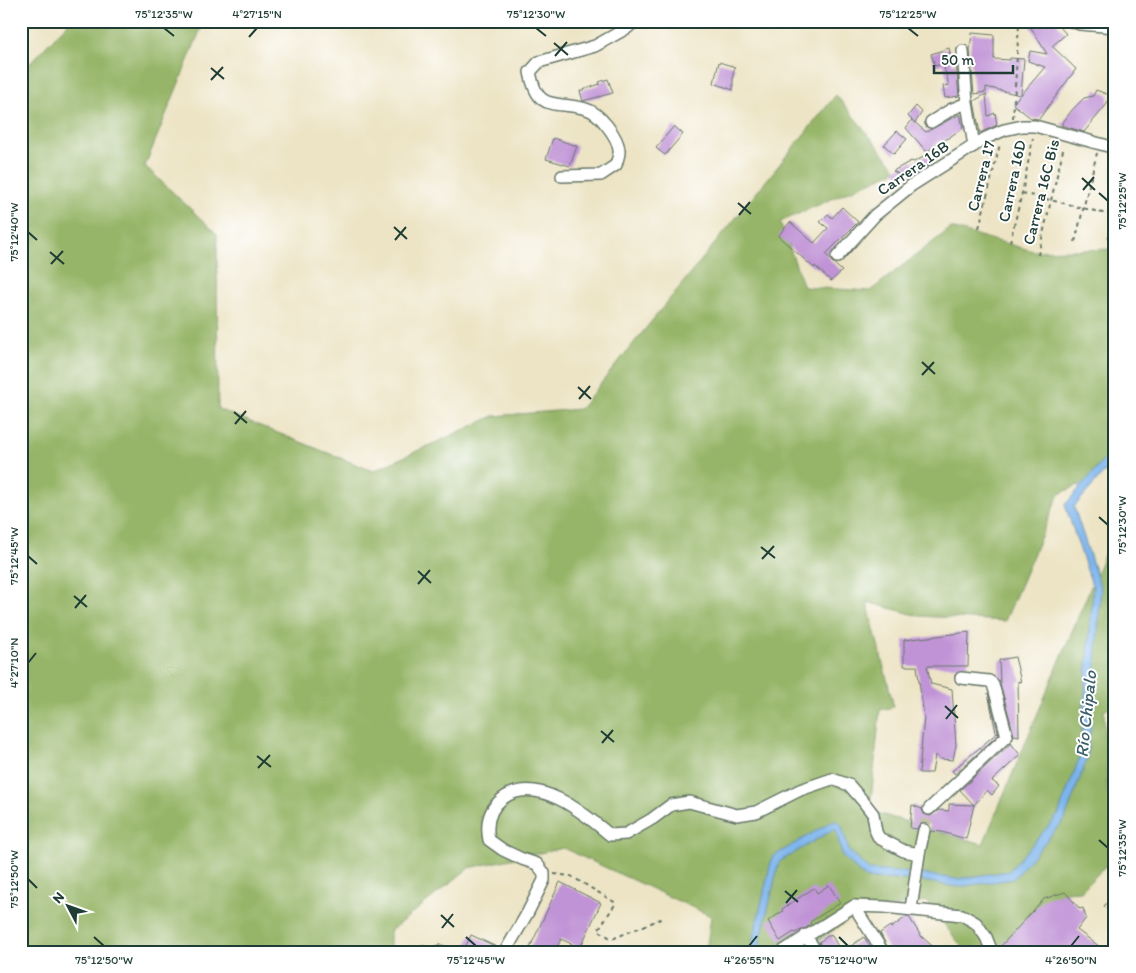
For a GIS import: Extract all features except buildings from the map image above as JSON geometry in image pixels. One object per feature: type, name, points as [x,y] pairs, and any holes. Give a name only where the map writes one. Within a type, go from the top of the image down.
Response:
[{"type":"street","points":[[562,176],[601,175],[616,165],[620,151],[615,136],[588,109],[557,106],[544,102],[533,88],[530,72],[539,62],[595,46],[635,21]]},
{"type":"street","points":[[1075,23],[1115,27]]},
{"type":"street","points":[[963,51],[967,103],[974,146]]},
{"type":"street","points":[[931,122],[952,109],[967,103]]},
{"type":"street","points":[[1013,128],[1035,126],[1115,148]]},
{"type":"street","name":"Carrera 16B","points":[[836,257],[875,215],[912,184],[974,146],[1013,128]]},
{"type":"street","points":[[929,809],[1007,736],[993,684],[989,681],[962,678]]},
{"type":"street","points":[[505,952],[544,880],[544,872],[537,864],[503,850],[489,840],[486,827],[494,806],[509,794],[535,791],[564,801],[610,835],[626,834],[652,820],[671,805],[689,802],[737,816],[756,812],[800,790],[832,779],[849,785],[863,801],[873,814],[879,838],[918,860]]},
{"type":"street","points":[[911,910],[924,830]]},
{"type":"street","points":[[854,906],[883,952]]},
{"type":"street","points":[[782,952],[854,906],[884,906],[962,915],[976,923],[986,937],[992,952]]},
{"type":"street","points":[[806,935],[816,952]]},
{"type":"path","name":"Carrera 17","points":[[979,228],[1013,128],[1018,21]]},
{"type":"path","name":"Carrera 16D","points":[[1010,242],[1035,126]]},
{"type":"path","name":"Carrera 16C Bis","points":[[1038,255],[1067,134]]},
{"type":"path","points":[[1075,242],[1099,144]]},
{"type":"path","points":[[1022,193],[1114,216]]},
{"type":"path","points":[[1108,239],[1115,209]]},
{"type":"path","points":[[544,872],[572,876],[616,903],[598,930],[612,939],[663,918]]},
{"type":"path","points":[[407,952],[419,946],[428,946],[441,951]]},
{"type":"green space","points":[[70,21],[204,21],[145,166],[217,234],[218,409],[373,471],[494,416],[580,409],[836,95],[897,170],[780,222],[804,287],[870,291],[951,228],[1033,251],[1115,249],[1115,468],[1059,494],[1005,621],[919,616],[867,602],[894,707],[880,710],[870,811],[983,844],[1115,529],[1115,703],[1104,711],[1107,793],[1115,798],[1115,856],[1081,891],[1064,892],[1012,952],[966,952],[926,901],[859,913],[801,952],[706,952],[711,916],[563,848],[469,868],[390,931],[390,952],[21,952],[21,73]]},
{"type":"water","name":"Río Chipalo","points":[[1115,447],[1115,460],[1074,507],[1101,589],[1094,694],[1087,759],[1065,819],[1013,879],[958,887],[916,880],[866,879],[842,856],[836,830],[834,829],[779,862],[758,952],[750,952],[772,857],[831,822],[837,821],[842,826],[849,851],[869,870],[916,873],[957,879],[1009,871],[1058,815],[1080,756],[1093,588],[1065,505]]},
{"type":"tunnel","points":[[924,830],[929,809]]}]
